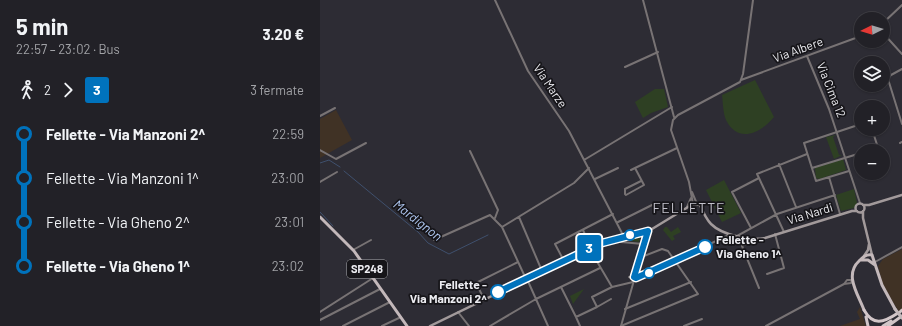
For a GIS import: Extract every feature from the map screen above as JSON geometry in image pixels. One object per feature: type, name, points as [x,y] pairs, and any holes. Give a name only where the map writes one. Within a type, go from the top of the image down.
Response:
[{"type":"highway","points":[[864,310],[869,319],[878,323],[885,322],[900,312]]},
{"type":"highway","points":[[864,310],[868,326]]},
{"type":"highway","points":[[883,326],[900,312]]},
{"type":"highway","points":[[888,326],[902,317]]},
{"type":"highway","points":[[891,326],[902,317]]},
{"type":"main road","points":[[860,204],[869,205],[902,195]]},
{"type":"main road","points":[[430,326],[591,248],[619,238],[648,231],[695,204],[712,225],[730,234],[751,239]]},
{"type":"main road","points":[[857,210],[860,204]]},
{"type":"main road","points":[[860,204],[864,210]]},
{"type":"main road","points":[[869,205],[864,210],[863,218],[874,262],[884,290],[902,317]]},
{"type":"main road","name":"Via Nardi","points":[[751,239],[784,232],[852,210],[857,210]]},
{"type":"main road","points":[[857,210],[864,210]]},
{"type":"main road","points":[[857,210],[863,218]]},
{"type":"main road","name":"SP248","points":[[320,217],[353,250],[402,316],[407,326]]},
{"type":"main road","points":[[864,310],[852,280],[852,270],[868,250],[869,241]]},
{"type":"main road","points":[[864,256],[872,255]]},
{"type":"main road","points":[[860,260],[872,255]]},
{"type":"main road","points":[[860,260],[868,260],[876,266]]},
{"type":"street","name":"Via Marze","points":[[496,0],[528,70],[570,131],[618,222],[624,237]]},
{"type":"street","points":[[643,0],[673,109],[674,118]]},
{"type":"street","points":[[695,204],[671,129],[672,122],[678,114],[739,83],[741,80],[753,0]]},
{"type":"street","points":[[890,16],[902,5]]},
{"type":"street","name":"Via Albere","points":[[741,80],[854,39]]},
{"type":"street","points":[[890,41],[902,54]]},
{"type":"street","points":[[625,67],[658,52]]},
{"type":"street","name":"Via Cima 12","points":[[808,56],[837,132],[860,204]]},
{"type":"street","points":[[902,69],[891,75],[888,79],[902,124]]},
{"type":"street","points":[[320,116],[335,108]]},
{"type":"street","points":[[584,160],[653,118],[673,109]]},
{"type":"street","points":[[673,109],[678,114]]},
{"type":"street","points":[[849,171],[816,181],[804,143],[854,126]]},
{"type":"street","points":[[320,150],[336,159],[366,143]]},
{"type":"street","points":[[632,170],[678,148]]},
{"type":"street","points":[[470,151],[498,210],[495,218]]},
{"type":"street","points":[[784,232],[758,174],[779,164],[807,154]]},
{"type":"street","points":[[812,168],[854,155]]},
{"type":"street","points":[[779,164],[796,207]]},
{"type":"street","points":[[502,227],[574,183],[589,168]]},
{"type":"street","points":[[595,179],[618,168]]},
{"type":"street","points":[[635,168],[641,181],[643,187],[626,195],[625,194],[625,189],[641,181]]},
{"type":"street","points":[[320,182],[337,172]]},
{"type":"street","points":[[829,177],[840,214]]},
{"type":"street","points":[[751,228],[732,192],[759,178]]},
{"type":"street","points":[[691,191],[695,204]]},
{"type":"street","points":[[687,208],[692,195]]},
{"type":"street","points":[[737,236],[777,214],[835,195]]},
{"type":"street","points":[[618,222],[652,205]]},
{"type":"street","points":[[564,261],[555,244],[613,214]]},
{"type":"street","points":[[434,240],[461,226],[490,215],[495,218],[502,227],[548,326]]},
{"type":"street","points":[[518,217],[542,271]]},
{"type":"street","points":[[583,230],[591,248]]},
{"type":"street","points":[[621,326],[639,258],[648,231]]},
{"type":"street","points":[[629,277],[634,278],[641,276],[726,238],[730,234]]},
{"type":"street","points":[[767,274],[784,268],[775,234]]},
{"type":"street","points":[[619,238],[621,242],[643,244]]},
{"type":"street","points":[[751,239],[750,242],[742,246],[759,288]]},
{"type":"street","points":[[353,250],[371,240]]},
{"type":"street","points":[[874,262],[902,247]]},
{"type":"street","points":[[621,326],[698,294],[670,253],[664,249],[639,258]]},
{"type":"street","points":[[592,253],[612,288]]},
{"type":"street","points":[[484,299],[476,283],[518,262]]},
{"type":"street","points":[[490,326],[561,286],[600,268]]},
{"type":"street","points":[[320,312],[374,278]]},
{"type":"street","points":[[766,326],[844,284],[851,283],[852,280]]},
{"type":"street","points":[[597,307],[592,297],[612,288],[633,282]]},
{"type":"street","points":[[625,309],[691,282]]},
{"type":"street","points":[[561,286],[580,326]]},
{"type":"street","points":[[320,320],[381,288]]},
{"type":"street","points":[[576,317],[611,299]]},
{"type":"street","points":[[343,326],[391,302]]},
{"type":"street","points":[[458,312],[469,326]]},
{"type":"street","points":[[382,326],[402,316]]},
{"type":"street","points":[[684,326],[702,319]]},
{"type":"shaded area","points":[[336,110],[352,140],[320,158],[320,119]]},
{"type":"shaded area","points":[[902,249],[902,310],[899,312],[883,286],[878,266],[883,259]]},
{"type":"shaded area","points":[[860,307],[866,326],[840,326],[860,319],[857,312]]},
{"type":"green space","points":[[755,80],[774,117],[763,128],[750,134],[743,134],[737,132],[726,120],[722,95]]},
{"type":"green space","points":[[655,89],[664,89],[668,107],[651,113],[643,118],[635,102]]},
{"type":"green space","points":[[836,135],[833,137],[839,155],[842,155],[834,159],[826,137]]},
{"type":"green space","points":[[843,159],[846,170],[819,179],[816,178],[815,168]]},
{"type":"green space","points":[[724,180],[741,213],[722,222],[706,190]]},
{"type":"green space","points":[[854,189],[857,203],[854,208],[841,211],[836,195]]},
{"type":"green space","points":[[667,227],[671,232],[678,227],[681,232],[673,236],[675,239],[672,241],[663,230]]},
{"type":"green space","points":[[641,235],[639,242],[623,240],[624,239]]},
{"type":"green space","points":[[584,289],[573,304],[570,296]]},
{"type":"waterway","name":"Mardignon","points":[[320,163],[329,160],[340,167]]},
{"type":"waterway","name":"Mardignon","points":[[344,171],[418,232],[428,243],[449,254],[488,235]]},
{"type":"waterway","points":[[320,212],[333,226]]},
{"type":"bus line","name":"3","points":[[498,292],[602,243],[648,231],[634,277],[636,278],[705,247]]},
{"type":"place","name":"Fellette - Via Gheno 1^","points":[[705,247]]},
{"type":"place","name":"Fellette - Via Manzoni 2^","points":[[498,292]]},
{"type":"district","name":"FELLETTE","points":[[689,208]]}]
